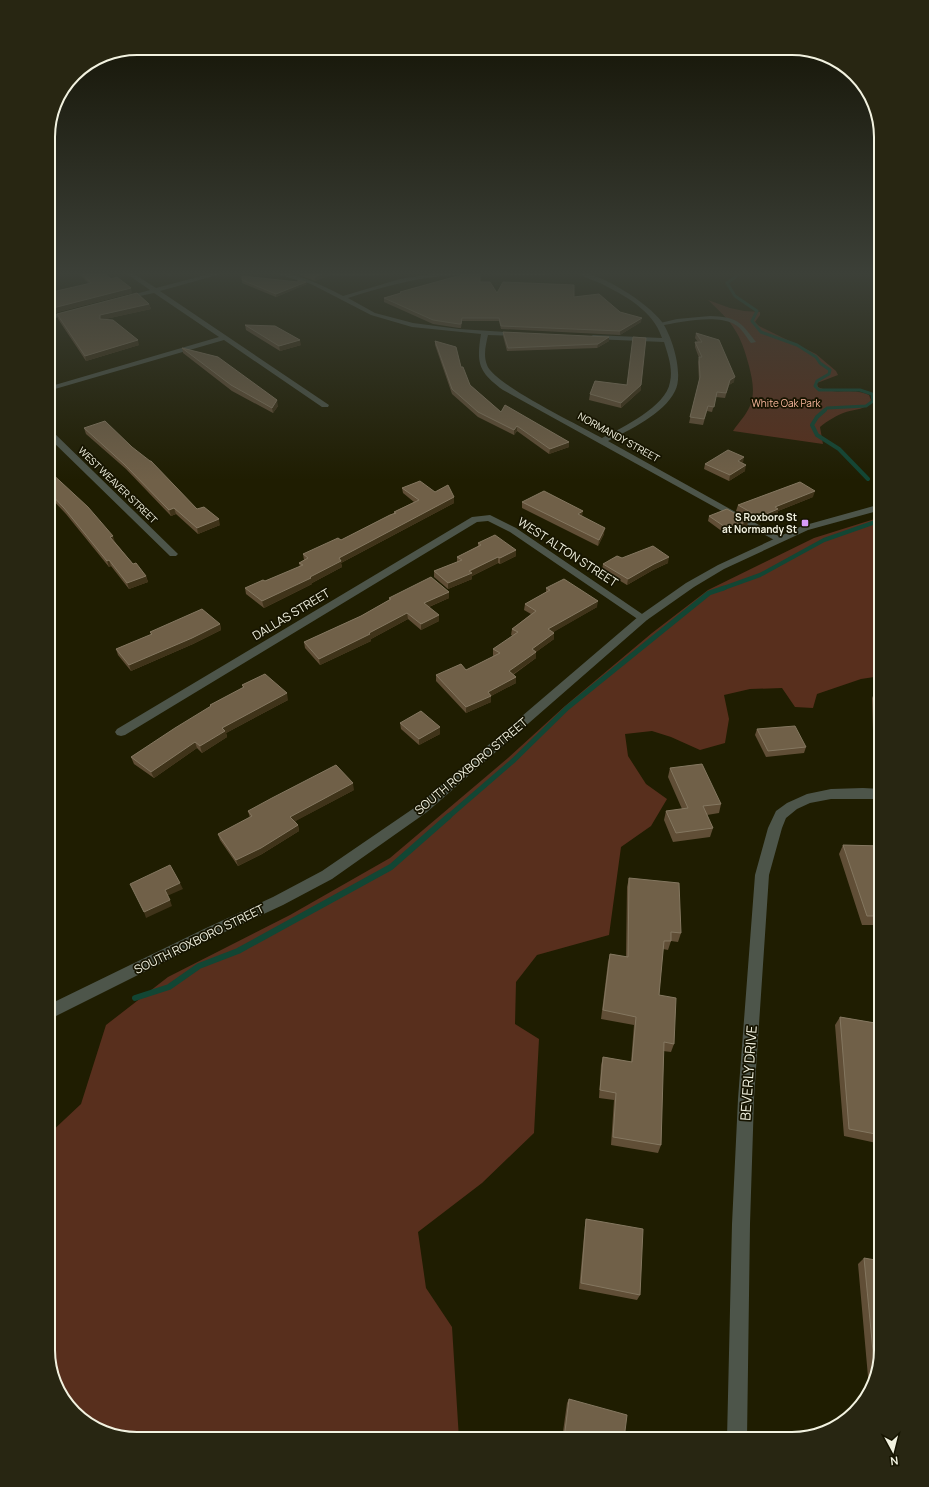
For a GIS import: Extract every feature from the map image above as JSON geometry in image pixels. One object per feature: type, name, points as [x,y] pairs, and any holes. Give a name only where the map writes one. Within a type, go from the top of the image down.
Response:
[{"type":"street","points":[[55,387],[212,341]]},
{"type":"street","points":[[229,341],[325,405]]},
{"type":"street","name":"NORMANDY STREET","points":[[483,341],[482,365],[489,375],[506,388],[779,539]]},
{"type":"street","points":[[602,441],[658,407],[669,395],[674,383],[674,364],[666,341]]},
{"type":"street","name":"WEST WEAVER STREET","points":[[55,439],[173,554]]},
{"type":"street","name":"SOUTH ROXBORO STREET","points":[[55,1010],[209,933],[278,901],[327,875],[422,809],[643,618],[664,602],[709,574],[779,539],[806,528],[874,509]]},
{"type":"street","name":"WEST ALTON STREET","points":[[475,519],[490,518],[513,530],[643,618]]},
{"type":"street","name":"DALLAS STREET","points":[[121,732],[475,519]]},
{"type":"street","name":"BEVERLY DRIVE","points":[[737,1432],[741,1224],[746,1099],[762,875],[774,828],[781,815],[792,806],[807,799],[831,794],[874,794]]},
{"type":"green space","name":"White Oak Park","points":[[741,341],[790,341],[816,354],[836,371],[838,375],[817,383],[818,387],[831,391],[862,393],[869,395],[871,400],[866,406],[839,415],[820,427],[823,444],[733,431],[746,414],[750,407],[752,398],[753,389],[751,375]]},
{"type":"green space","points":[[874,519],[874,677],[861,679],[817,694],[813,708],[795,707],[782,688],[750,689],[724,695],[729,719],[725,743],[700,750],[671,737],[652,731],[625,734],[628,756],[646,784],[667,799],[651,826],[621,847],[609,935],[537,955],[516,982],[515,1024],[539,1039],[534,1133],[482,1183],[418,1232],[426,1288],[452,1327],[459,1432],[132,1432],[111,1428],[101,1424],[83,1412],[75,1404],[63,1386],[56,1361],[55,1128],[81,1104],[106,1025],[168,977],[290,915],[390,858],[508,758],[565,706],[652,633],[708,590],[814,538]]},
{"type":"building","points":[[75,341],[133,341],[85,356]]},
{"type":"building","points":[[272,341],[295,341],[279,346]]},
{"type":"building","points":[[435,341],[456,347],[461,367],[463,367],[470,385],[501,412],[505,405],[569,442],[550,449],[517,426],[514,430],[478,412],[452,389]]},
{"type":"building","points":[[506,341],[602,341],[598,344],[508,348]]},
{"type":"building","points":[[632,341],[646,341],[641,385],[621,403],[590,394],[595,381],[627,385]]},
{"type":"building","points":[[720,341],[735,377],[730,380],[726,393],[717,392],[714,407],[708,406],[704,419],[690,417],[700,377],[699,357],[702,357],[695,342]]},
{"type":"building","points":[[182,348],[218,357],[277,400],[272,408],[231,385]]},
{"type":"building","points":[[105,421],[132,447],[151,461],[197,509],[204,507],[219,519],[197,528],[174,508],[169,510],[124,464],[84,428]]},
{"type":"building","points":[[728,450],[744,457],[738,461],[746,465],[730,475],[705,464]]},
{"type":"building","points":[[55,476],[88,507],[113,536],[110,537],[133,564],[136,563],[146,576],[127,583],[55,498]]},
{"type":"building","points":[[420,481],[435,492],[448,485],[454,497],[339,558],[341,561],[310,577],[311,578],[262,601],[245,588],[303,565],[299,563],[308,558],[303,554],[338,538],[341,540],[419,500],[402,488]]},
{"type":"building","points":[[800,482],[815,491],[775,507],[778,509],[759,517],[738,505]]},
{"type":"building","points":[[544,491],[583,511],[578,514],[605,528],[599,540],[522,502]]},
{"type":"building","points":[[727,509],[748,521],[728,529],[709,516]]},
{"type":"building","points":[[495,535],[516,550],[469,571],[472,573],[448,583],[434,571],[462,560],[457,557],[481,545],[478,543]]},
{"type":"building","points":[[653,546],[669,557],[628,579],[603,564],[617,556],[622,558]]},
{"type":"building","points":[[431,577],[449,592],[424,603],[439,615],[421,624],[407,613],[369,633],[370,634],[319,659],[304,642],[361,616],[391,599],[389,598]]},
{"type":"building","points":[[564,579],[598,601],[548,629],[554,633],[532,649],[536,652],[509,671],[516,677],[488,692],[491,696],[466,707],[436,675],[461,664],[466,670],[500,653],[493,649],[518,632],[512,629],[536,611],[525,604],[550,590],[546,588]]},
{"type":"building","points":[[202,609],[220,624],[192,638],[129,665],[116,649],[152,634],[150,632]]},
{"type":"building","points":[[265,674],[287,693],[222,728],[225,731],[200,746],[195,742],[151,772],[131,757],[211,706],[210,705],[244,687],[242,685]]},
{"type":"building","points":[[421,711],[440,727],[419,739],[400,723]]},
{"type":"building","points":[[795,726],[806,747],[768,751],[757,729]]},
{"type":"building","points":[[702,764],[721,804],[703,806],[713,828],[676,833],[666,811],[688,808],[670,768]]},
{"type":"building","points":[[336,765],[353,783],[290,817],[298,825],[261,848],[236,860],[218,834],[252,816],[248,811]]},
{"type":"building","points":[[843,845],[874,846],[874,916],[867,916]]},
{"type":"building","points":[[170,865],[180,883],[165,890],[170,900],[144,912],[130,884]]},
{"type":"building","points":[[629,878],[679,883],[681,933],[671,932],[671,941],[664,941],[659,995],[676,998],[674,1044],[664,1042],[661,1145],[613,1137],[616,1093],[600,1090],[603,1057],[632,1062],[636,1017],[603,1010],[610,954],[628,957]]},
{"type":"building","points":[[840,1017],[874,1023],[874,1134],[849,1129]]},
{"type":"building","points":[[586,1219],[643,1229],[640,1295],[581,1283]]},
{"type":"building","points":[[864,1258],[874,1260],[873,1356]]},
{"type":"building","points":[[569,1399],[627,1415],[625,1432],[565,1432]]},
{"type":"waterway","points":[[787,341],[797,345],[816,357],[820,363],[830,370],[829,374],[817,381],[815,386],[819,390],[860,390],[872,394],[873,401],[866,406],[827,408],[825,410]]},
{"type":"waterway","points":[[825,410],[817,417],[812,425],[817,435],[839,449],[868,479]]},
{"type":"waterway","points":[[721,589],[760,575],[824,540],[874,522]]},
{"type":"waterway","points":[[448,817],[514,760],[567,708],[709,593],[721,589]]},
{"type":"waterway","points":[[135,998],[169,987],[199,966],[238,951],[391,867],[449,816]]},
{"type":"place","name":"S Roxboro St at Normandy St","points":[[805,523]]}]
